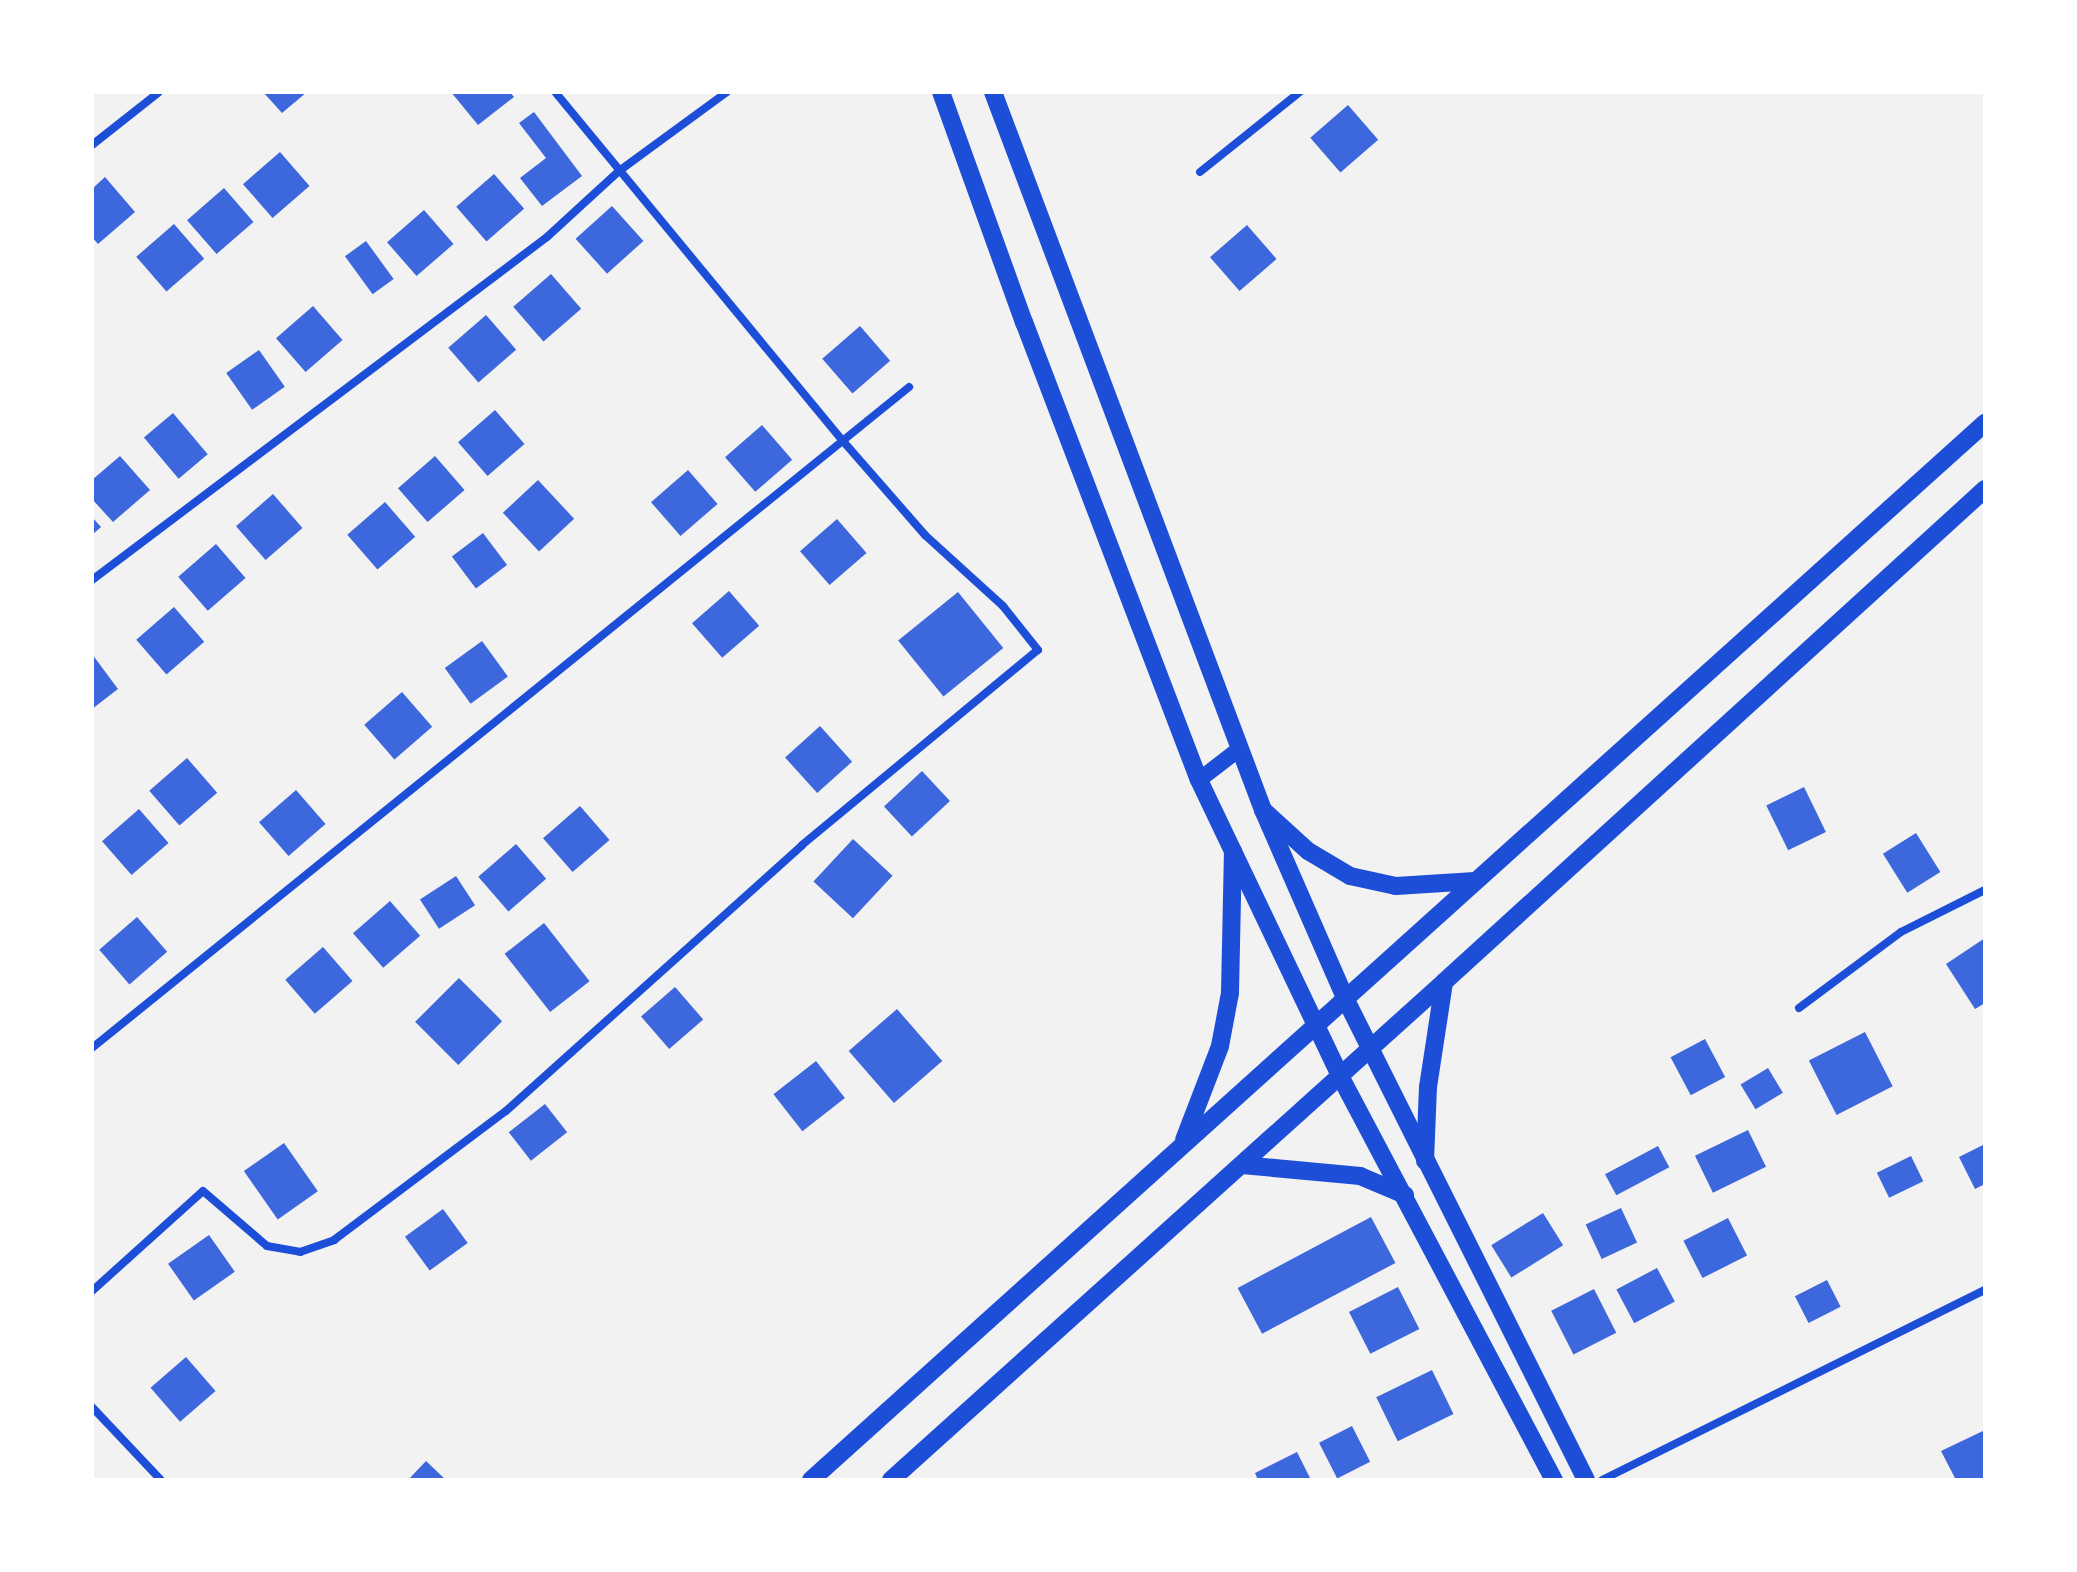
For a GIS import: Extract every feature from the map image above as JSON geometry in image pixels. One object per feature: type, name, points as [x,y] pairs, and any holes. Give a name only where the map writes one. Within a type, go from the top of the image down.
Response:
[{"type":"main road","points":[[941,92],[1024,322],[1199,780],[1340,1076],[1554,1480]]},
{"type":"main road","points":[[993,92],[1263,810],[1369,1048],[1586,1480]]},
{"type":"main road","points":[[811,1480],[1985,423]]},
{"type":"main road","points":[[891,1480],[1985,489]]},
{"type":"main road","points":[[1199,780],[1238,750]]},
{"type":"main road","points":[[1263,810],[1308,851],[1350,876],[1396,886],[1475,881]]},
{"type":"main road","points":[[1182,1146],[1211,1074],[1230,993],[1233,851]]},
{"type":"main road","points":[[1425,1164],[1428,1087],[1444,982]]},
{"type":"main road","points":[[1242,1165],[1360,1176],[1405,1195]]},
{"type":"street","points":[[92,145],[159,92]]},
{"type":"street","points":[[92,1291],[203,1191],[267,1246],[300,1252],[334,1240],[506,1111],[802,845],[1038,650],[1003,606],[925,535],[842,440],[555,92]]},
{"type":"street","points":[[92,580],[547,237],[619,171],[727,92]]},
{"type":"street","points":[[1200,172],[1300,92]]},
{"type":"street","points":[[92,1048],[909,387]]},
{"type":"street","points":[[1799,1008],[1901,932],[1985,890]]},
{"type":"street","points":[[1602,1480],[1985,1290]]},
{"type":"street","points":[[92,1407],[161,1480]]},
{"type":"building","points":[[263,92],[307,92],[282,113]]},
{"type":"building","points":[[451,92],[510,92],[514,97],[478,125]]},
{"type":"building","points":[[1348,105],[1378,140],[1340,173],[1310,138]]},
{"type":"building","points":[[534,112],[582,176],[542,206],[520,178],[546,158],[519,123]]},
{"type":"building","points":[[280,152],[310,186],[273,218],[243,184]]},
{"type":"building","points":[[494,174],[524,209],[486,242],[456,207]]},
{"type":"building","points":[[105,177],[135,212],[98,244],[92,237],[92,189]]},
{"type":"building","points":[[224,188],[254,222],[217,254],[187,220]]},
{"type":"building","points":[[612,206],[643,241],[607,274],[576,239]]},
{"type":"building","points":[[424,210],[454,244],[417,276],[387,242]]},
{"type":"building","points":[[174,224],[204,259],[166,292],[136,257]]},
{"type":"building","points":[[1247,225],[1277,259],[1240,291],[1210,257]]},
{"type":"building","points":[[366,241],[394,279],[373,294],[345,256]]},
{"type":"building","points":[[551,274],[581,309],[543,342],[513,307]]},
{"type":"building","points":[[313,306],[343,340],[306,372],[276,338]]},
{"type":"building","points":[[486,315],[516,350],[478,383],[448,348]]},
{"type":"building","points":[[860,326],[890,361],[852,394],[822,359]]},
{"type":"building","points":[[259,350],[285,387],[252,410],[226,373]]},
{"type":"building","points":[[495,410],[525,444],[488,476],[458,442]]},
{"type":"building","points":[[173,413],[208,454],[179,479],[144,437]]},
{"type":"building","points":[[762,425],[792,460],[755,492],[725,457]]},
{"type":"building","points":[[120,456],[150,490],[113,522],[92,499],[92,480]]},
{"type":"building","points":[[435,456],[465,490],[428,522],[398,488]]},
{"type":"building","points":[[688,470],[718,504],[681,536],[651,502]]},
{"type":"building","points":[[538,480],[574,519],[539,551],[503,513]]},
{"type":"building","points":[[273,494],[303,528],[266,560],[236,526]]},
{"type":"building","points":[[385,502],[415,537],[377,570],[347,535]]},
{"type":"building","points":[[92,517],[101,527],[92,535]]},
{"type":"building","points":[[837,519],[867,553],[830,585],[800,551]]},
{"type":"building","points":[[483,533],[507,565],[476,588],[452,556]]},
{"type":"building","points":[[216,544],[246,578],[208,611],[178,577]]},
{"type":"building","points":[[729,591],[759,626],[722,658],[692,623]]},
{"type":"building","points":[[958,592],[1003,648],[943,696],[898,640]]},
{"type":"building","points":[[174,607],[204,642],[166,675],[136,640]]},
{"type":"building","points":[[482,641],[508,677],[471,704],[445,668]]},
{"type":"building","points":[[92,654],[118,689],[92,709]]},
{"type":"building","points":[[402,692],[432,727],[394,760],[364,725]]},
{"type":"building","points":[[820,726],[852,762],[817,793],[785,757]]},
{"type":"building","points":[[187,758],[217,793],[179,826],[149,791]]},
{"type":"building","points":[[922,771],[950,801],[912,836],[884,806]]},
{"type":"building","points":[[1804,787],[1826,832],[1788,850],[1766,805]]},
{"type":"building","points":[[296,790],[326,824],[289,856],[259,822]]},
{"type":"building","points":[[580,806],[610,840],[573,872],[543,838]]},
{"type":"building","points":[[139,809],[169,843],[132,875],[102,841]]},
{"type":"building","points":[[1916,833],[1940,872],[1907,893],[1883,854]]},
{"type":"building","points":[[853,839],[892,876],[853,918],[813,881]]},
{"type":"building","points":[[516,844],[546,879],[508,912],[478,877]]},
{"type":"building","points":[[456,876],[475,905],[439,929],[420,899]]},
{"type":"building","points":[[390,901],[420,936],[383,968],[353,933]]},
{"type":"building","points":[[137,917],[167,952],[129,985],[99,950]]},
{"type":"building","points":[[544,923],[590,981],[550,1012],[505,954]]},
{"type":"building","points":[[1985,938],[1985,1003],[1975,1009],[1946,964]]},
{"type":"building","points":[[323,947],[353,981],[315,1014],[285,980]]},
{"type":"building","points":[[459,978],[502,1021],[458,1065],[415,1022]]},
{"type":"building","points":[[675,987],[703,1019],[669,1049],[641,1017]]},
{"type":"building","points":[[897,1009],[942,1061],[894,1103],[849,1051]]},
{"type":"building","points":[[1865,1032],[1893,1086],[1837,1115],[1809,1061]]},
{"type":"building","points":[[1705,1039],[1725,1077],[1691,1095],[1671,1057]]},
{"type":"building","points":[[816,1061],[845,1098],[802,1131],[773,1094]]},
{"type":"building","points":[[1768,1068],[1783,1093],[1756,1109],[1741,1084]]},
{"type":"building","points":[[545,1104],[567,1132],[531,1161],[509,1132]]},
{"type":"building","points":[[1748,1130],[1766,1167],[1713,1193],[1695,1156]]},
{"type":"building","points":[[284,1143],[318,1191],[278,1219],[244,1171]]},
{"type":"building","points":[[1985,1144],[1985,1184],[1975,1189],[1959,1157]]},
{"type":"building","points":[[1658,1146],[1669,1167],[1616,1195],[1605,1174]]},
{"type":"building","points":[[1911,1156],[1923,1181],[1889,1198],[1877,1173]]},
{"type":"building","points":[[1621,1208],[1637,1242],[1602,1259],[1586,1224]]},
{"type":"building","points":[[443,1209],[468,1243],[430,1271],[405,1237]]},
{"type":"building","points":[[1543,1213],[1563,1245],[1511,1278],[1491,1245]]},
{"type":"building","points":[[1371,1217],[1395,1263],[1262,1334],[1238,1288]]},
{"type":"building","points":[[1728,1218],[1747,1255],[1703,1278],[1683,1241]]},
{"type":"building","points":[[209,1235],[235,1272],[194,1301],[168,1264]]},
{"type":"building","points":[[1657,1268],[1675,1302],[1634,1323],[1616,1290]]},
{"type":"building","points":[[1827,1280],[1841,1307],[1809,1323],[1795,1296]]},
{"type":"building","points":[[1398,1287],[1419,1329],[1370,1354],[1349,1312]]},
{"type":"building","points":[[1594,1289],[1616,1333],[1573,1354],[1551,1311]]},
{"type":"building","points":[[186,1357],[216,1391],[180,1422],[151,1388]]},
{"type":"building","points":[[1432,1370],[1453,1414],[1398,1441],[1376,1397]]},
{"type":"building","points":[[1352,1426],[1370,1462],[1337,1478],[1319,1443]]},
{"type":"building","points":[[1985,1430],[1985,1480],[1956,1480],[1941,1451]]},
{"type":"building","points":[[1297,1452],[1311,1480],[1258,1480],[1255,1473]]},
{"type":"building","points":[[426,1461],[446,1480],[408,1480]]}]
